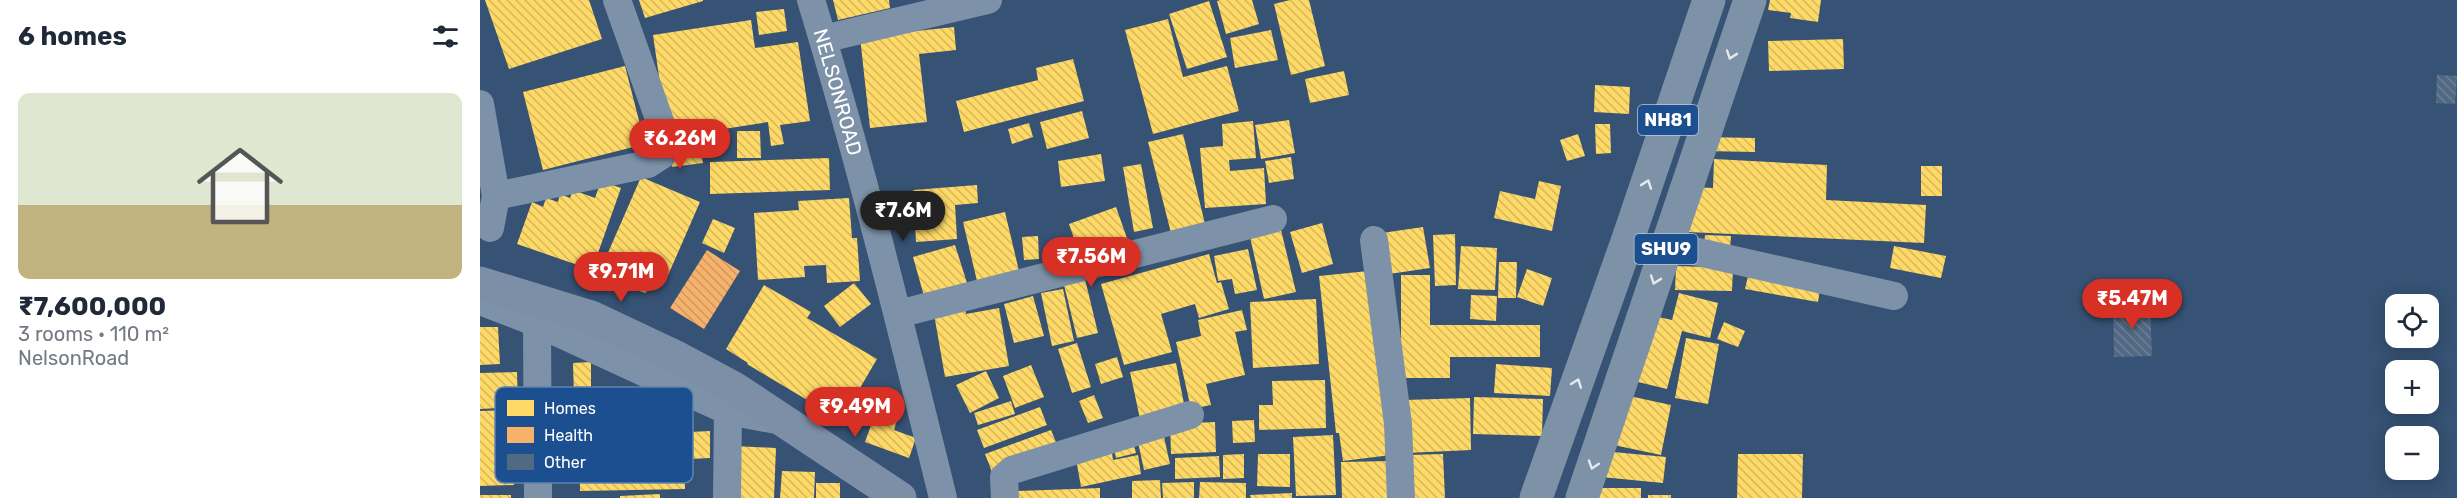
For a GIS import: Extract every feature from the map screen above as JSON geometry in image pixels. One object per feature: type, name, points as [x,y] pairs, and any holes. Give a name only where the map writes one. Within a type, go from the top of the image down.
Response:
[{"type":"highway","name":"NH81","points":[[1628,239],[1709,0]]},
{"type":"highway","name":"SHU9","points":[[1582,498],[1750,0]]},
{"type":"highway","name":"SHU9","points":[[1536,498],[1628,239]]},
{"type":"main road","points":[[480,283],[591,317],[678,358],[731,400],[782,422],[900,498]]},
{"type":"street","points":[[496,196],[648,164],[662,155],[665,143],[662,127],[617,0]]},
{"type":"street","name":"NELSONROAD","points":[[811,0],[898,314],[943,498]]},
{"type":"street","points":[[823,39],[988,0]]},
{"type":"street","points":[[480,104],[496,196],[490,228]]},
{"type":"street","points":[[898,314],[1273,219]]},
{"type":"street","points":[[1374,240],[1398,424],[1401,498]]},
{"type":"street","points":[[1667,245],[1894,296]]},
{"type":"street","points":[[480,300],[731,400],[727,498]]},
{"type":"street","points":[[537,322],[537,387]]},
{"type":"street","points":[[1005,498],[1004,477],[1012,470],[1190,415]]},
{"type":"street","points":[[538,483],[538,498]]},
{"type":"building: Homes","points":[[485,0],[589,0],[602,39],[509,69]]},
{"type":"building: Homes","points":[[639,0],[703,0],[703,1],[645,18]]},
{"type":"building: Homes","points":[[833,0],[889,0],[890,8],[838,20]]},
{"type":"building: Homes","points":[[1252,0],[1259,24],[1226,34],[1217,1]]},
{"type":"building: Homes","points":[[1290,0],[1309,0],[1325,66],[1291,75],[1274,4]]},
{"type":"building: Homes","points":[[1770,0],[1821,0],[1818,22],[1790,18],[1791,13],[1768,10]]},
{"type":"building: Homes","points":[[1209,1],[1227,57],[1187,69],[1169,14]]},
{"type":"building: Homes","points":[[784,9],[787,31],[759,35],[756,12]]},
{"type":"building: Homes","points":[[1168,19],[1183,77],[1227,66],[1239,111],[1153,134],[1125,30]]},
{"type":"building: Homes","points":[[751,20],[755,48],[798,42],[810,121],[780,125],[784,144],[771,146],[768,122],[698,133],[703,163],[672,167],[653,35]]},
{"type":"building: Homes","points":[[954,27],[956,50],[919,54],[927,122],[870,128],[860,37]]},
{"type":"building: Homes","points":[[1271,30],[1278,60],[1235,68],[1230,38]]},
{"type":"building: Homes","points":[[1843,39],[1844,69],[1769,71],[1768,41]]},
{"type":"building: Homes","points":[[1073,59],[1084,101],[964,132],[956,101],[1038,80],[1036,68]]},
{"type":"building: Homes","points":[[625,66],[645,144],[543,170],[523,92]]},
{"type":"building: Homes","points":[[1344,71],[1349,95],[1310,103],[1305,79]]},
{"type":"building: Homes","points":[[1595,85],[1630,87],[1629,114],[1594,112]]},
{"type":"building: Homes","points":[[1082,111],[1089,138],[1047,149],[1040,122]]},
{"type":"building: Homes","points":[[1289,120],[1295,153],[1261,159],[1255,125]]},
{"type":"building: Homes","points":[[1253,121],[1256,158],[1229,160],[1230,171],[1264,168],[1266,204],[1205,208],[1200,148],[1223,146],[1222,124]]},
{"type":"building: Homes","points":[[1029,123],[1033,137],[1012,144],[1008,129]]},
{"type":"building: Homes","points":[[1595,124],[1610,124],[1611,153],[1596,154]]},
{"type":"building: Homes","points":[[737,131],[760,131],[761,158],[737,158]]},
{"type":"building: Homes","points":[[1183,134],[1206,228],[1172,237],[1148,142]]},
{"type":"building: Homes","points":[[1578,134],[1585,156],[1567,161],[1560,140]]},
{"type":"building: Homes","points":[[1705,137],[1755,138],[1755,152],[1705,151]]},
{"type":"building: Homes","points":[[1101,154],[1105,181],[1061,187],[1058,161]]},
{"type":"building: Homes","points":[[1291,157],[1294,179],[1269,183],[1265,161]]},
{"type":"building: Homes","points":[[829,158],[830,190],[710,194],[710,162]]},
{"type":"building: Homes","points":[[1714,159],[1827,165],[1826,200],[1926,205],[1924,243],[1688,232],[1690,187],[1713,188]]},
{"type":"building: Homes","points":[[1141,164],[1153,228],[1134,232],[1123,167]]},
{"type":"building: Homes","points":[[1921,166],[1942,166],[1942,196],[1921,196]]},
{"type":"building: Homes","points":[[641,177],[700,202],[666,280],[607,255]]},
{"type":"building: Homes","points":[[601,181],[621,188],[592,270],[517,244],[532,202],[543,207],[546,198],[558,202],[560,194],[570,198],[573,190],[595,198]]},
{"type":"building: Homes","points":[[1539,181],[1561,186],[1552,231],[1494,218],[1500,191],[1535,199]]},
{"type":"building: Homes","points":[[977,185],[978,203],[955,205],[957,239],[916,242],[913,190]]},
{"type":"building: Homes","points":[[849,198],[852,238],[857,238],[860,281],[827,283],[826,265],[804,266],[805,277],[758,280],[754,213],[799,210],[798,201]]},
{"type":"building: Homes","points":[[1116,207],[1128,241],[1081,258],[1069,224]]},
{"type":"building: Homes","points":[[1005,212],[1019,271],[977,281],[963,222]]},
{"type":"building: Homes","points":[[713,219],[735,228],[724,253],[702,243]]},
{"type":"building: Homes","points":[[1322,223],[1333,264],[1302,273],[1290,232]]},
{"type":"building: Homes","points":[[1423,227],[1430,268],[1389,274],[1382,233]]},
{"type":"building: Homes","points":[[1281,230],[1296,292],[1264,299],[1250,237]]},
{"type":"building: Homes","points":[[1455,234],[1456,285],[1435,286],[1433,235]]},
{"type":"building: Homes","points":[[1705,235],[1731,236],[1730,249],[1704,248]]},
{"type":"building: Homes","points":[[1038,236],[1039,259],[1024,260],[1022,237]]},
{"type":"building: Homes","points":[[955,245],[967,283],[924,296],[913,257]]},
{"type":"building: Homes","points":[[1461,246],[1497,248],[1495,290],[1458,289]]},
{"type":"building: Homes","points":[[1894,246],[1946,256],[1941,278],[1890,268]]},
{"type":"building: Homes","points":[[1248,249],[1257,290],[1235,294],[1232,279],[1218,281],[1214,256]]},
{"type":"building: Homes","points":[[1209,254],[1217,283],[1221,282],[1229,309],[1199,318],[1195,304],[1161,314],[1172,352],[1124,365],[1101,284]]},
{"type":"building: Homes","points":[[608,260],[652,274],[646,293],[602,280]]},
{"type":"building: Homes","points":[[1499,262],[1517,262],[1516,298],[1498,298]]},
{"type":"building: Homes","points":[[1676,266],[1733,268],[1732,291],[1675,290]]},
{"type":"building: Homes","points":[[1527,269],[1552,278],[1543,306],[1517,297]]},
{"type":"building: Homes","points":[[1368,271],[1391,455],[1343,461],[1339,433],[1336,433],[1319,276]]},
{"type":"building: Homes","points":[[1084,275],[1098,333],[1077,338],[1063,281]]},
{"type":"building: Homes","points":[[1401,275],[1430,275],[1430,325],[1540,325],[1540,357],[1450,357],[1450,378],[1401,378]]},
{"type":"building: Homes","points":[[1748,276],[1820,289],[1818,302],[1745,289]]},
{"type":"building: Homes","points":[[854,283],[871,304],[840,327],[824,306]]},
{"type":"building: Homes","points":[[764,285],[811,312],[807,318],[877,359],[860,388],[878,398],[859,431],[726,349]]},
{"type":"building: Homes","points":[[1063,289],[1074,341],[1052,346],[1041,293]]},
{"type":"building: Homes","points":[[1679,293],[1718,303],[1710,338],[1682,331],[1667,389],[1634,381],[1650,315],[1672,320]]},
{"type":"building: Homes","points":[[1471,295],[1497,296],[1496,321],[1470,319]]},
{"type":"building: Homes","points":[[1033,296],[1044,336],[1014,343],[1004,304]]},
{"type":"building: Homes","points":[[1316,299],[1319,364],[1253,368],[1250,302]]},
{"type":"building: Homes","points":[[999,308],[1009,366],[945,377],[934,314],[965,309],[966,314]]},
{"type":"building: Homes","points":[[1242,310],[1247,330],[1235,332],[1245,375],[1206,384],[1211,405],[1191,409],[1176,342],[1201,336],[1198,320]]},
{"type":"building: Homes","points":[[1724,322],[1745,331],[1738,347],[1717,339]]},
{"type":"building: Homes","points":[[480,327],[498,327],[500,364],[480,365]]},
{"type":"building: Homes","points":[[1686,338],[1719,344],[1708,404],[1675,398]]},
{"type":"building: Homes","points":[[1077,343],[1091,387],[1072,393],[1058,349]]},
{"type":"building: Homes","points":[[1117,357],[1123,377],[1101,384],[1095,364]]},
{"type":"building: Homes","points":[[591,362],[591,387],[574,387],[573,363]]},
{"type":"building: Homes","points":[[1176,363],[1185,409],[1140,419],[1130,372]]},
{"type":"building: Homes","points":[[1496,364],[1552,368],[1550,396],[1494,393]]},
{"type":"building: Homes","points":[[1031,365],[1044,397],[1015,408],[1003,376]]},
{"type":"building: Homes","points":[[986,371],[999,398],[970,413],[956,385]]},
{"type":"building: Homes","points":[[517,372],[517,387],[495,387],[495,408],[480,409],[480,373]]},
{"type":"building: Homes","points":[[1325,380],[1326,428],[1259,430],[1259,405],[1273,405],[1272,381]]},
{"type":"building: Homes","points":[[1620,394],[1671,405],[1661,455],[1609,444]]},
{"type":"building: Homes","points":[[1094,395],[1103,418],[1088,423],[1079,401]]},
{"type":"building: Homes","points":[[1474,397],[1543,399],[1542,436],[1473,434]]},
{"type":"building: Homes","points":[[1470,398],[1471,450],[1406,453],[1404,400]]},
{"type":"building: Homes","points":[[880,400],[901,408],[894,430],[916,438],[909,458],[865,442]]},
{"type":"building: Homes","points":[[1011,401],[1015,414],[978,425],[974,413]]},
{"type":"building: Homes","points":[[1040,407],[1047,425],[984,448],[977,430]]},
{"type":"building: Homes","points":[[480,411],[495,411],[495,483],[514,483],[514,485],[480,486]]},
{"type":"building: Homes","points":[[1254,420],[1255,442],[1233,443],[1232,421]]},
{"type":"building: Homes","points":[[1215,422],[1216,452],[1171,454],[1170,424]]},
{"type":"building: Homes","points":[[1162,428],[1170,464],[1144,470],[1136,433]]},
{"type":"building: Homes","points":[[1051,430],[1058,447],[992,472],[985,454]]},
{"type":"building: Homes","points":[[710,431],[710,458],[693,459],[693,432]]},
{"type":"building: Homes","points":[[1333,435],[1336,495],[1296,496],[1293,437]]},
{"type":"building: Homes","points":[[1132,438],[1136,453],[1116,458],[1112,443]]},
{"type":"building: Homes","points":[[734,446],[776,448],[774,498],[732,498]]},
{"type":"building: Homes","points":[[1111,446],[1113,460],[1138,455],[1141,474],[1081,487],[1075,453]]},
{"type":"building: Homes","points":[[1603,451],[1666,457],[1663,483],[1601,477]]},
{"type":"building: Homes","points":[[1244,454],[1244,478],[1223,479],[1223,455]]},
{"type":"building: Homes","points":[[1258,454],[1290,454],[1290,487],[1257,486]]},
{"type":"building: Homes","points":[[1443,454],[1445,498],[1410,498],[1408,455]]},
{"type":"building: Homes","points":[[1738,454],[1803,454],[1802,498],[1737,498]]},
{"type":"building: Homes","points":[[1219,456],[1220,477],[1175,479],[1175,458]]},
{"type":"building: Homes","points":[[1390,461],[1391,498],[1342,498],[1341,462]]},
{"type":"building: Homes","points":[[782,471],[815,472],[814,498],[780,498]]},
{"type":"building: Homes","points":[[1160,480],[1161,498],[1132,498],[1132,481]]},
{"type":"building: Homes","points":[[1194,482],[1194,498],[1163,498],[1162,483]]},
{"type":"building: Homes","points":[[1200,482],[1246,483],[1246,498],[1199,498]]},
{"type":"building: Homes","points":[[580,483],[685,483],[685,489],[580,491]]},
{"type":"building: Homes","points":[[816,483],[840,483],[840,498],[816,498]]},
{"type":"building: Homes","points":[[1100,488],[1100,498],[1018,498],[1018,491]]},
{"type":"building: Homes","points":[[1589,488],[1641,488],[1641,498],[1589,498]]},
{"type":"building: Homes","points":[[1292,493],[1292,498],[1251,498],[1250,495]]},
{"type":"building: Homes","points":[[660,494],[660,498],[620,498],[620,496]]},
{"type":"building: Homes","points":[[480,495],[511,495],[511,498],[480,498]]},
{"type":"building: Homes","points":[[1648,495],[1671,495],[1671,498],[1648,498]]},
{"type":"building: Health","points":[[707,250],[740,271],[704,329],[670,308]]},
{"type":"building: Other","points":[[2437,75],[2457,76],[2455,104],[2436,103]]},
{"type":"building: Other","points":[[2150,303],[2152,356],[2114,357],[2113,304]]}]
